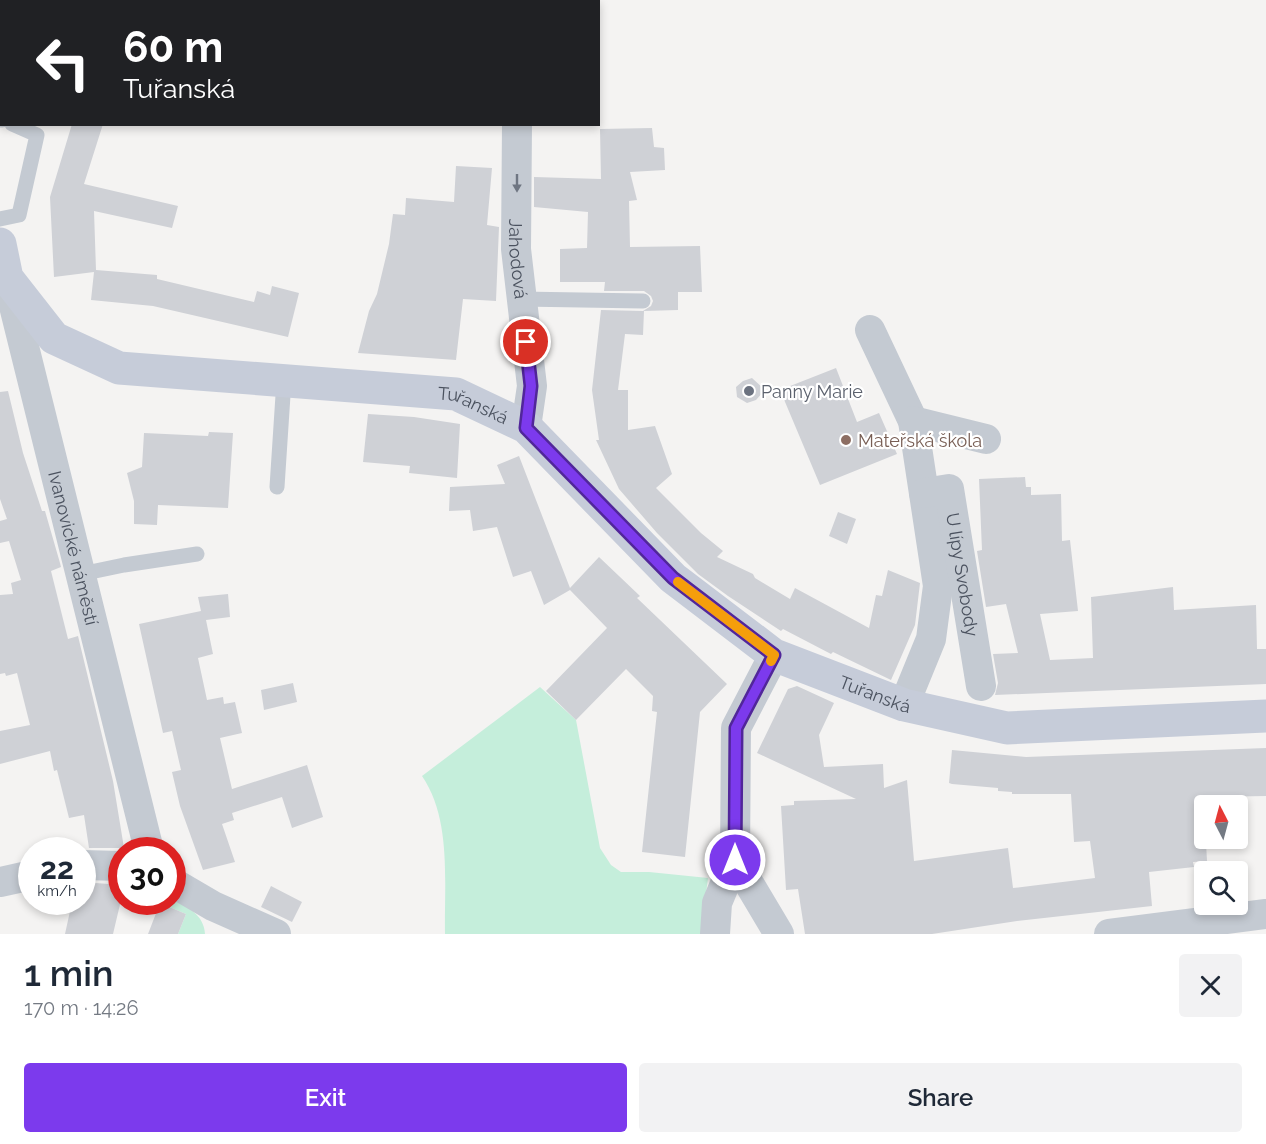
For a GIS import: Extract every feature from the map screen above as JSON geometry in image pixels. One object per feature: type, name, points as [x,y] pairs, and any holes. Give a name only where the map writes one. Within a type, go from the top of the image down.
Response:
[{"type":"main road","name":"Ivanovické náměstí","points":[[0,244],[8,278]]},
{"type":"main road","name":"Tuřanská","points":[[8,278],[54,338],[118,368],[456,394],[526,428],[673,578],[774,655],[904,705],[1007,728],[1266,716]]},
{"type":"street","name":"Jahodová","points":[[517,126],[516,249],[531,386],[526,428]]},
{"type":"street","name":"Ivanovické náměstí","points":[[8,278],[146,837]]},
{"type":"street","name":"U lípy Svobody","points":[[870,330],[913,421],[938,585],[932,639],[904,705]]},
{"type":"street","points":[[913,421],[986,439]]},
{"type":"street","name":"U lípy Svobody","points":[[924,493],[950,489],[981,686]]},
{"type":"street","points":[[715,934],[717,903],[735,860],[736,728],[774,655]]},
{"type":"street","points":[[735,860],[779,934]]},
{"type":"street","points":[[0,882],[18,878]]},
{"type":"street","points":[[186,890],[213,906],[276,934]]},
{"type":"street","points":[[1109,934],[1157,931],[1266,914]]},
{"type":"lane","points":[[0,219],[19,215],[37,135],[17,126]]},
{"type":"lane","points":[[520,299],[643,301]]},
{"type":"lane","points":[[277,487],[284,380]]},
{"type":"lane","points":[[81,574],[197,554]]},
{"type":"green space","points":[[540,687],[576,720],[600,848],[611,865],[621,872],[649,872],[708,878],[701,934],[445,934],[442,832],[432,793],[422,776]]},
{"type":"green space","points":[[186,907],[202,922],[205,934],[178,934],[186,915]]},
{"type":"building","points":[[71,126],[102,126],[84,184],[178,206],[172,228],[94,211],[96,270],[157,275],[157,279],[254,302],[257,291],[270,295],[272,286],[299,293],[288,337],[153,306],[91,300],[94,272],[54,277],[50,197]]},
{"type":"building","points":[[652,128],[654,147],[664,148],[665,170],[630,172],[637,200],[629,201],[630,247],[700,246],[702,292],[678,292],[678,310],[644,311],[643,335],[625,334],[618,390],[628,390],[628,430],[655,426],[672,474],[656,488],[701,533],[723,551],[717,557],[753,574],[755,578],[790,599],[795,588],[869,628],[876,595],[882,596],[888,570],[920,583],[915,625],[891,680],[833,652],[831,654],[783,629],[781,631],[698,574],[657,533],[619,489],[596,440],[599,440],[592,390],[601,310],[643,311],[651,306],[653,301],[651,296],[644,291],[604,291],[605,282],[560,282],[560,249],[587,248],[588,212],[534,207],[534,177],[601,179],[600,129]]},
{"type":"building","points":[[456,166],[492,168],[487,225],[499,227],[496,301],[463,299],[456,360],[358,353],[369,311],[377,294],[389,244],[393,214],[405,215],[406,198],[454,202]]},
{"type":"building","name":"Mateřská škola","points":[[836,368],[857,422],[879,413],[897,454],[820,485],[780,390]]},
{"type":"building","name":"Panny Marie","points":[[752,378],[765,390],[756,400],[747,403],[737,397],[736,387]]},
{"type":"building","points":[[8,391],[23,453],[42,511],[45,511],[61,567],[51,571],[68,639],[78,636],[113,781],[122,837],[108,837],[108,848],[96,848],[96,837],[87,837],[84,815],[69,818],[50,751],[0,764],[0,731],[30,725],[17,673],[6,676],[5,673],[0,674],[0,595],[13,594],[11,583],[21,580],[9,541],[0,543],[0,521],[7,519],[0,499],[0,392]]},
{"type":"building","points":[[368,414],[414,417],[460,424],[457,478],[409,473],[410,466],[363,462]]},
{"type":"building","points":[[209,432],[233,433],[228,508],[158,505],[157,525],[134,524],[134,501],[127,473],[142,467],[144,433],[208,436]]},
{"type":"building","points":[[519,456],[570,588],[599,557],[640,596],[637,598],[727,684],[700,712],[685,857],[642,852],[657,712],[652,711],[653,696],[626,669],[576,720],[546,691],[607,628],[570,590],[544,605],[531,571],[513,577],[497,527],[473,531],[470,510],[449,511],[450,487],[505,484],[497,465]]},
{"type":"building","points":[[1025,477],[1026,487],[1031,487],[1031,495],[1061,494],[1062,541],[1070,540],[1078,611],[1040,614],[1050,660],[1093,658],[1091,597],[1173,587],[1174,610],[1256,605],[1257,649],[1266,649],[1266,684],[995,695],[998,683],[993,654],[1018,653],[1006,604],[986,607],[977,551],[982,550],[979,479]]},
{"type":"building","points":[[838,512],[856,519],[847,544],[829,536]]},
{"type":"building","points":[[228,594],[230,617],[206,620],[213,654],[198,658],[207,700],[223,697],[224,704],[235,702],[242,733],[220,738],[232,789],[307,765],[323,817],[292,828],[282,797],[232,813],[234,820],[222,824],[235,862],[203,870],[180,806],[172,772],[181,770],[172,731],[163,733],[139,624],[201,611],[198,597]]},
{"type":"building","points":[[293,683],[297,702],[264,710],[261,690]]},
{"type":"building","points":[[797,686],[834,703],[819,735],[824,767],[883,764],[884,788],[907,780],[914,861],[1008,848],[1013,888],[1095,878],[1090,841],[1074,842],[1071,794],[1012,794],[1012,792],[998,791],[998,788],[949,783],[952,750],[1026,757],[1266,748],[1266,796],[1194,795],[1194,849],[1206,849],[1207,861],[1194,861],[1194,867],[1149,872],[1152,906],[1017,921],[932,934],[805,934],[798,889],[786,890],[781,806],[794,805],[794,801],[856,799],[757,753],[788,689]]},
{"type":"building","points":[[96,883],[108,884],[108,915],[118,915],[113,934],[65,934],[69,915],[96,915]]},
{"type":"building","points":[[271,886],[302,902],[292,922],[261,907]]},
{"type":"building","points":[[155,915],[186,915],[178,934],[148,934]]},
{"type":"slow traffic","points":[[678,582],[774,655],[771,661]]},
{"type":"place","name":"Panny Marie","points":[[749,391]]},
{"type":"place","name":"Mateřská škola","points":[[846,440]]},
{"type":"route","points":[[526,342],[531,386],[526,428],[673,578],[774,655],[736,728],[735,860]]}]
